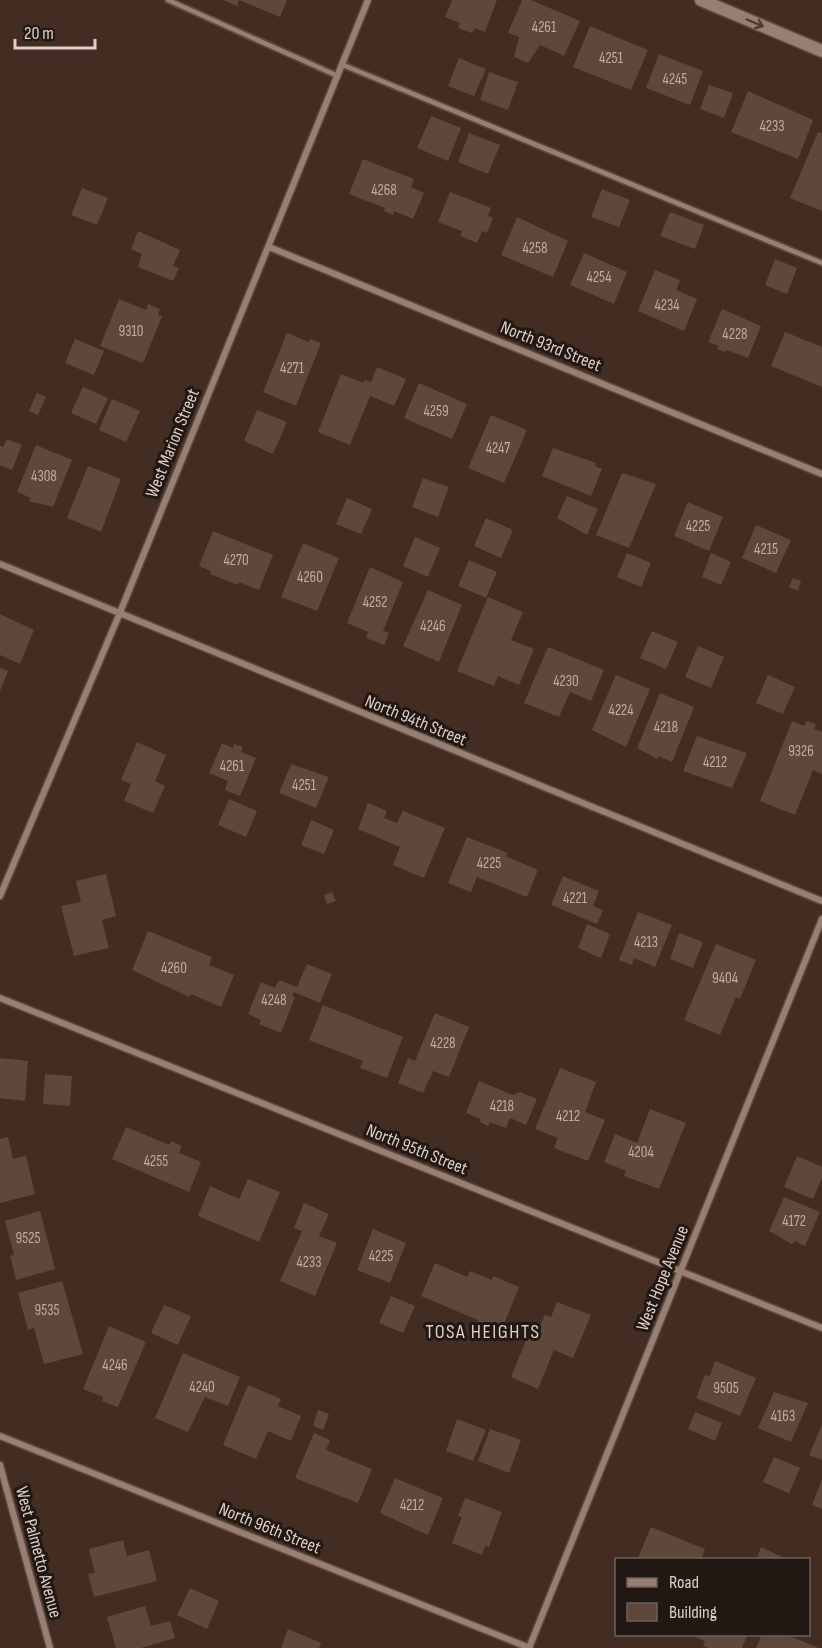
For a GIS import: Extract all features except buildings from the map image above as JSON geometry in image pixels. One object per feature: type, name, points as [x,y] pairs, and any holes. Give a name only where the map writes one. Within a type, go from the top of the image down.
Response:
[{"type":"main road","points":[[701,0],[822,51]]},
{"type":"street","name":"West Marion Street","points":[[0,896],[118,615],[368,0]]},
{"type":"street","name":"North 93rd Street","points":[[269,247],[822,474]]},
{"type":"street","name":"North 94th Street","points":[[0,564],[118,615],[822,901]]},
{"type":"street","name":"West Hope Avenue","points":[[529,1648],[822,919]]},
{"type":"street","name":"North 95th Street","points":[[0,998],[822,1328]]},
{"type":"street","name":"North 96th Street","points":[[0,1436],[529,1648]]},
{"type":"street","name":"West Palmetto Avenue","points":[[0,1465],[50,1648]]},
{"type":"lane","points":[[168,0],[338,76]]},
{"type":"lane","points":[[343,64],[822,263]]},
{"type":"district","name":"TOSA HEIGHTS","points":[[483,1331]]}]
